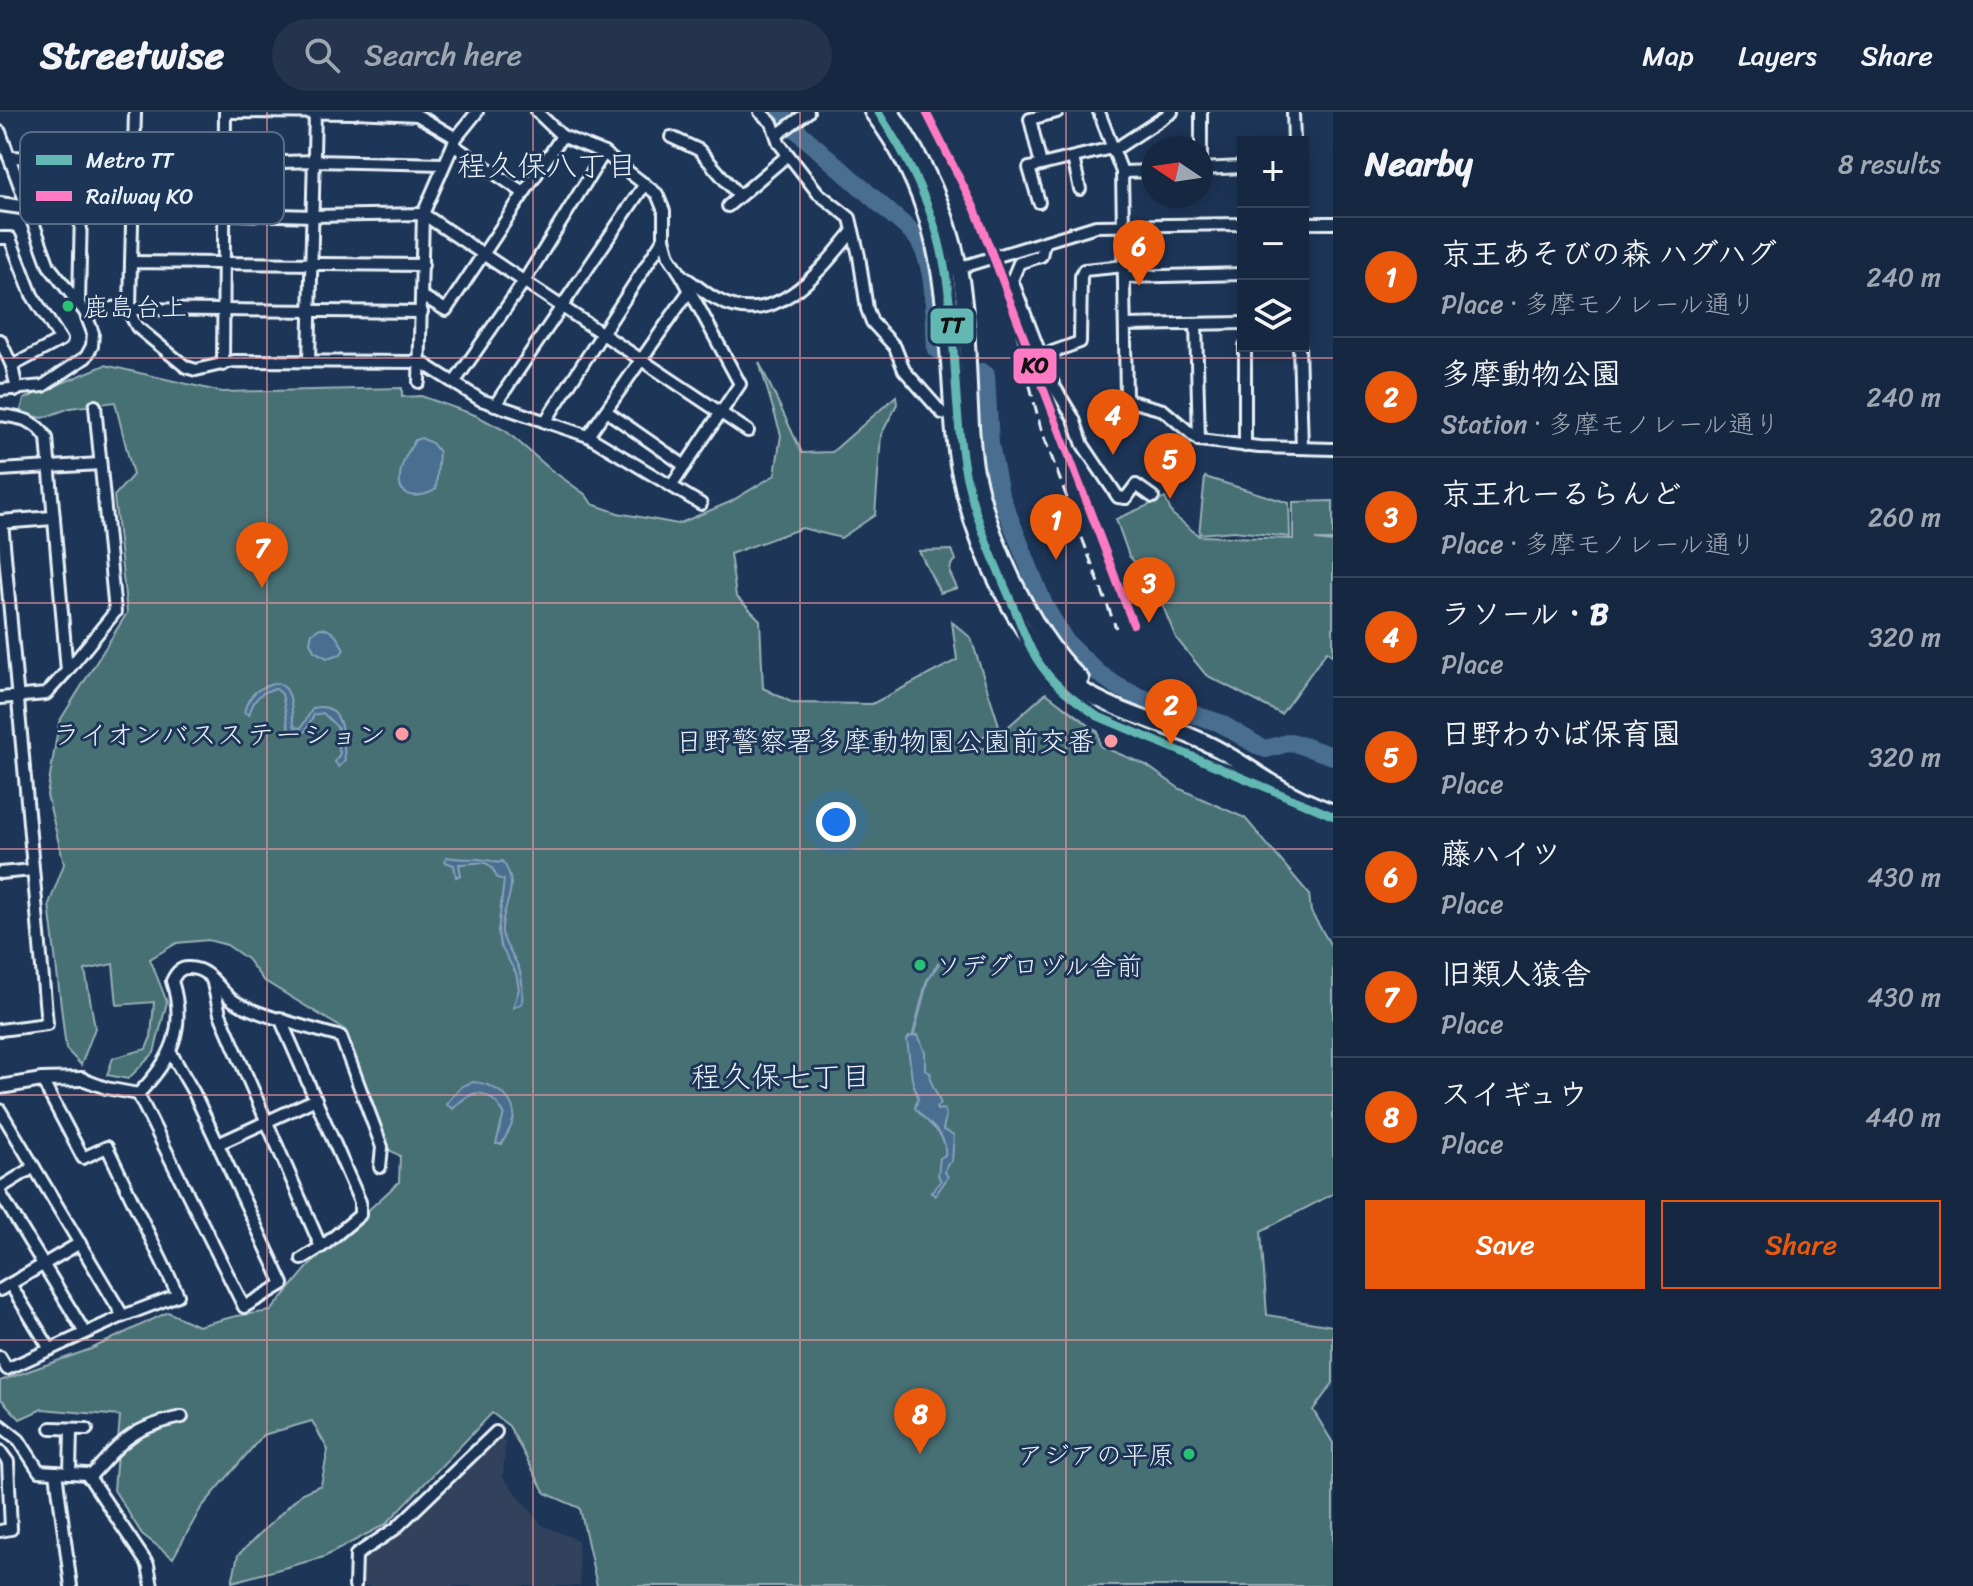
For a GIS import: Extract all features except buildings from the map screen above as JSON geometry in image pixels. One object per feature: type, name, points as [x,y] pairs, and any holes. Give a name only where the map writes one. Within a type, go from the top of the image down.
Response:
[{"type":"main road","points":[[872,112],[919,194],[931,229],[941,270],[961,483],[1006,602],[1029,637],[1060,673],[1089,694],[1233,756],[1294,795],[1333,812]]},
{"type":"main road","points":[[891,112],[935,189],[948,224],[958,267],[973,452],[990,517],[1020,594],[1045,639],[1074,673],[1117,707]]},
{"type":"street","points":[[135,112],[135,132]]},
{"type":"street","points":[[227,132],[228,112],[400,112],[417,115],[524,193]]},
{"type":"street","points":[[309,361],[315,112]]},
{"type":"street","points":[[419,382],[423,214],[455,142],[477,112]]},
{"type":"street","points":[[537,112],[562,136],[604,153],[657,194],[664,211],[664,238],[669,256],[740,384],[672,485]]},
{"type":"street","points":[[760,112],[781,132]]},
{"type":"street","points":[[808,112],[781,132],[779,143],[818,193],[847,212],[853,223],[867,309],[872,322],[895,347],[904,370],[942,413],[953,415]]},
{"type":"street","points":[[1041,165],[1030,119],[1057,112]]},
{"type":"street","points":[[1099,112],[1122,172],[1126,397],[1130,401],[1163,410],[1199,440],[1245,446],[1333,449]]},
{"type":"street","points":[[1039,202],[1029,168],[1114,148],[1172,112]]},
{"type":"street","points":[[1201,112],[1201,136]]},
{"type":"street","points":[[1293,112],[1294,136]]},
{"type":"street","points":[[0,132],[20,187]]},
{"type":"street","points":[[422,296],[446,310],[562,136]]},
{"type":"street","points":[[671,137],[699,150],[739,196]]},
{"type":"street","points":[[454,383],[525,280],[604,153]]},
{"type":"street","points":[[728,206],[788,155]]},
{"type":"street","points":[[9,157],[20,158]]},
{"type":"street","points":[[1073,158],[1080,189]]},
{"type":"street","points":[[284,162],[444,164]]},
{"type":"street","points":[[1213,168],[1237,167]]},
{"type":"street","points":[[1122,172],[1141,171]]},
{"type":"street","points":[[495,405],[645,184]]},
{"type":"street","points":[[0,204],[20,207]]},
{"type":"street","points":[[284,215],[423,214],[748,431]]},
{"type":"street","points":[[1309,223],[1333,223]]},
{"type":"street","points":[[0,390],[43,386],[86,357],[92,346],[93,333],[82,308],[49,266],[34,224]]},
{"type":"street","points":[[81,224],[82,308]]},
{"type":"street","points":[[132,224],[130,309],[137,327],[186,367],[196,370],[234,361],[421,362],[481,400],[588,436],[701,504]]},
{"type":"street","points":[[223,365],[224,224]]},
{"type":"street","points":[[941,270],[1096,226],[1237,224]]},
{"type":"street","points":[[682,276],[718,301],[735,307],[773,305],[809,282],[853,231]]},
{"type":"street","points":[[0,238],[10,238],[32,295],[61,340],[12,366]]},
{"type":"street","points":[[545,422],[664,238]]},
{"type":"street","points":[[1044,242],[1041,256],[1019,263],[1012,280],[1041,356],[1054,386],[1074,419],[1083,445],[1118,497],[1126,498],[1136,485],[1153,497]]},
{"type":"street","points":[[131,262],[423,265]]},
{"type":"street","points":[[1041,356],[1080,342],[1081,276],[1084,270],[1237,274]]},
{"type":"street","points":[[588,436],[690,290]]},
{"type":"street","points":[[82,308],[126,306],[130,309],[422,312]]},
{"type":"street","points":[[1125,325],[1237,323]]},
{"type":"street","points":[[1196,324],[1199,440]]},
{"type":"street","points":[[0,340],[12,366],[17,390]]},
{"type":"street","points":[[1245,352],[1245,446]]},
{"type":"street","points":[[1299,352],[1302,448]]},
{"type":"street","points":[[0,698],[46,694],[115,612],[95,406]]},
{"type":"street","points":[[606,411],[685,466]]},
{"type":"street","points":[[0,415],[27,419],[40,427],[47,438],[67,671]]},
{"type":"street","points":[[0,470],[100,464]]},
{"type":"street","points":[[0,1030],[47,1024],[1,522],[53,518]]},
{"type":"street","points":[[0,873],[33,870]]},
{"type":"street","points":[[138,1094],[155,1077],[171,1053],[178,1002],[172,981],[182,968],[191,967],[203,971],[234,1001],[341,1037],[382,1147],[380,1167]]},
{"type":"street","points":[[212,979],[220,1014],[321,1247]]},
{"type":"street","points":[[280,1018],[360,1202],[360,1215],[302,1259]]},
{"type":"street","points":[[138,1094],[244,1307],[283,1284],[194,1093],[171,1053]]},
{"type":"street","points":[[0,1087],[42,1080],[82,1079],[106,1088],[138,1094]]},
{"type":"street","points":[[0,1357],[7,1369],[123,1316],[178,1295],[107,1147],[83,1158],[42,1080]]},
{"type":"street","points":[[218,1144],[316,1099]]},
{"type":"street","points":[[0,1110],[123,1316]]},
{"type":"street","points":[[34,1167],[0,1190],[85,1333]]},
{"type":"street","points":[[50,1349],[4,1286],[80,1243]]},
{"type":"street","points":[[89,1478],[121,1441],[157,1422],[182,1417]]},
{"type":"street","points":[[51,1428],[87,1429]]},
{"type":"street","points":[[70,1473],[71,1429]]},
{"type":"street","points":[[2,1430],[19,1440],[39,1471],[87,1474],[148,1565],[152,1586]]},
{"type":"street","points":[[355,1586],[356,1555],[395,1529],[496,1432]]},
{"type":"street","points":[[0,1451],[8,1462],[11,1529],[0,1531]]},
{"type":"street","points":[[56,1472],[71,1586]]},
{"type":"shaded area","points":[[421,438],[432,443],[439,452],[436,489],[418,496],[406,493],[400,484],[405,458],[415,440]]},
{"type":"shaded area","points":[[320,628],[335,635],[344,649],[341,654],[327,658],[314,651],[310,642],[312,633]]},
{"type":"shaded area","points":[[277,683],[287,690],[295,727],[301,728],[313,708],[323,707],[337,716],[345,761],[339,767],[335,762],[340,753],[336,741],[338,728],[323,713],[314,715],[305,732],[300,734],[289,730],[282,694],[276,689],[258,697],[249,715],[244,712],[256,692]]},
{"type":"shaded area","points":[[447,857],[502,861],[508,871],[511,888],[502,933],[518,966],[522,989],[522,1003],[513,1008],[519,989],[516,973],[500,945],[498,931],[504,880],[497,878],[490,866],[482,862],[459,864],[461,875],[456,877],[454,865],[445,862]]},
{"type":"shaded area","points":[[918,1035],[925,1052],[925,1069],[931,1074],[930,1079],[941,1104],[936,1107],[937,1110],[944,1109],[946,1115],[943,1130],[954,1135],[952,1161],[945,1172],[948,1177],[935,1196],[931,1192],[941,1181],[938,1175],[940,1158],[945,1155],[945,1147],[940,1135],[915,1108],[918,1098],[907,1040]]},
{"type":"shaded area","points":[[473,1082],[499,1091],[512,1106],[513,1121],[502,1144],[496,1144],[504,1113],[492,1099],[480,1093],[467,1097],[453,1109],[446,1104],[462,1086]]},
{"type":"shaded area","points":[[500,1433],[505,1443],[503,1477],[542,1525],[578,1540],[580,1586],[362,1586],[361,1555],[411,1521]]},
{"type":"green space","points":[[759,362],[802,453],[832,452],[896,396],[897,404],[881,435],[875,515],[841,538],[802,528],[730,554],[736,596],[760,620],[763,688],[793,703],[872,704],[957,660],[952,622],[971,638],[999,725],[973,744],[983,749],[1046,693],[1098,732],[1100,746],[1146,765],[1180,789],[1245,818],[1309,894],[1311,912],[1333,949],[1333,1194],[1261,1231],[1267,1315],[1333,1326],[1333,1383],[1313,1410],[1333,1443],[1333,1586],[597,1586],[580,1508],[545,1493],[509,1426],[492,1413],[386,1524],[324,1557],[232,1582],[238,1555],[302,1493],[321,1485],[328,1450],[312,1421],[263,1435],[201,1508],[173,1558],[142,1534],[114,1490],[120,1416],[42,1409],[20,1419],[0,1398],[0,1381],[91,1349],[168,1312],[198,1326],[271,1311],[314,1260],[399,1182],[400,1156],[388,1149],[345,1030],[263,980],[247,959],[227,945],[208,940],[177,943],[150,959],[167,1002],[154,1053],[128,1079],[107,1075],[113,1058],[146,1049],[151,1037],[154,1002],[117,1005],[113,964],[85,970],[95,1028],[81,1065],[66,1049],[49,904],[64,864],[47,795],[59,722],[127,613],[114,496],[133,475],[115,402],[70,408],[43,418],[20,413],[24,399],[105,365],[222,392],[402,388],[402,397],[421,396],[475,415],[506,431],[586,495],[592,504],[618,513],[678,524],[730,502],[775,475],[781,435]]},
{"type":"green space","points":[[1205,477],[1289,503],[1290,537],[1234,531],[1199,534]]},
{"type":"green space","points":[[1165,498],[1172,514],[1199,536],[1293,539],[1293,502],[1333,501],[1333,540],[1315,540],[1333,542],[1333,656],[1327,651],[1281,714],[1206,675],[1176,638],[1153,582],[1129,556],[1116,519]]},
{"type":"green space","points":[[952,550],[956,560],[951,565],[950,573],[957,588],[940,593],[919,551]]},
{"type":"waterway","points":[[776,112],[914,234],[922,246],[931,274],[936,349],[940,351]]},
{"type":"waterway","points":[[982,372],[986,375],[990,444],[1000,494],[1044,605],[1066,642],[1098,673],[1137,696],[1220,723],[1266,749],[1291,742],[1333,756]]},
{"type":"waterway","points":[[913,1036],[927,981],[938,964]]},
{"type":"railway","points":[[1003,280],[1041,429],[1116,628]]},
{"type":"metro line","name":"TT","points":[[878,112],[913,172],[938,237],[949,294],[957,409],[968,484],[985,538],[1036,658],[1056,683],[1097,716],[1333,816]]},
{"type":"rail line","name":"KO","points":[[926,112],[975,209],[1133,624]]},
{"type":"place","name":"藤ハイツ","points":[[1139,286]]},
{"type":"place","name":"鹿島台上","points":[[68,306]]},
{"type":"place","name":"ラソール・B","points":[[1113,455]]},
{"type":"place","name":"日野わかば保育園","points":[[1170,499]]},
{"type":"place","name":"京王あそびの森 ハグハグ","points":[[1056,560]]},
{"type":"place","name":"旧類人猿舎","points":[[262,588]]},
{"type":"place","name":"京王れーるらんど","points":[[1149,623]]},
{"type":"place","name":"ライオンバスステーション","points":[[402,734]]},
{"type":"place","name":"日野警察署多摩動物園公園前交番","points":[[1111,741]]},
{"type":"place","name":"多摩動物公園","points":[[1171,745]]},
{"type":"place","name":"ソデグロヅル舎前","points":[[920,965]]},
{"type":"place","name":"スイギュウ","points":[[920,1454]]},
{"type":"place","name":"アジアの平原","points":[[1189,1454]]},
{"type":"district","name":"程久保八丁目","points":[[547,166]]},
{"type":"district","name":"程久保七丁目","points":[[781,1077]]}]
